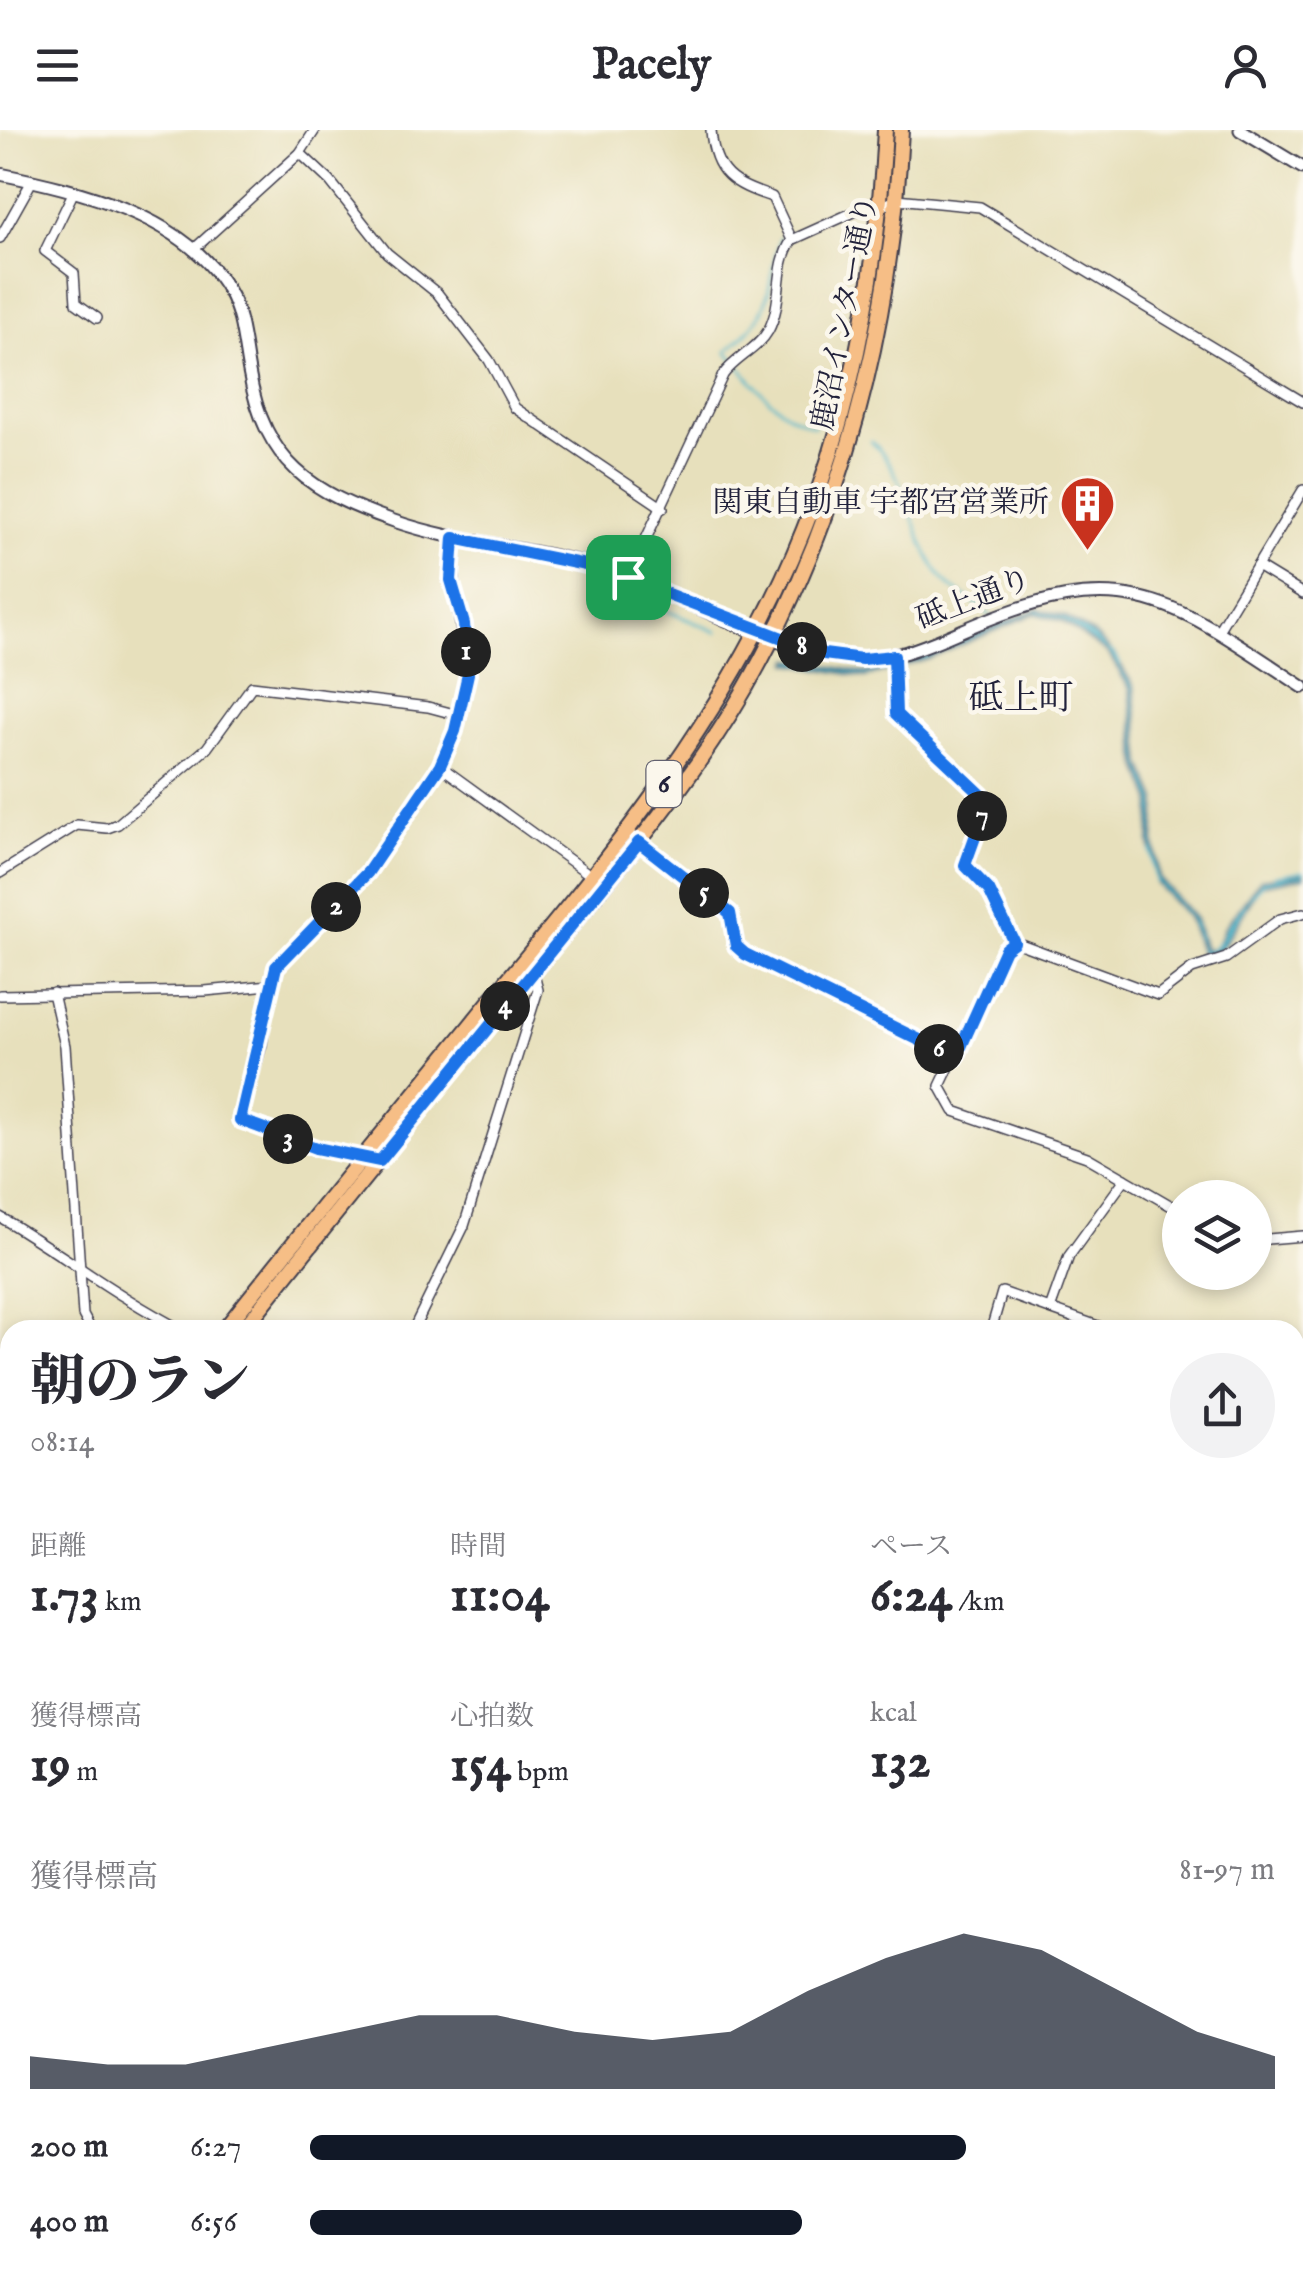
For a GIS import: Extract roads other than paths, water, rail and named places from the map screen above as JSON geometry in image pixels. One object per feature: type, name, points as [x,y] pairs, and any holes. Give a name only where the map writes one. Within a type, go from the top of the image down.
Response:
[{"type":"main road","name":"鹿沼インター通り","points":[[528,966],[593,877],[633,837],[702,728],[758,630],[803,531],[836,437],[860,343],[881,207],[885,130]]},
{"type":"main road","name":"鹿沼インター通り","points":[[251,1320],[373,1158],[715,736],[773,636],[818,537],[852,441],[875,344],[897,199],[901,130]]},
{"type":"main road","name":"鹿沼インター通り","points":[[233,1320],[373,1158]]},
{"type":"street","points":[[194,249],[300,153],[315,130]]},
{"type":"street","points":[[711,130],[717,167],[734,184],[772,197],[792,240]]},
{"type":"street","points":[[1240,130],[1303,168]]},
{"type":"street","points":[[300,153],[330,180],[387,252],[438,294],[489,360],[514,408],[663,508]]},
{"type":"street","name":"砥上通り","points":[[0,174],[74,191],[157,227],[194,249],[229,290],[265,432],[294,471],[321,492],[351,506],[454,538],[574,560],[628,577],[773,636],[843,658],[894,656],[1028,603],[1078,593],[1149,600],[1218,631],[1303,687]]},
{"type":"street","points":[[0,238],[32,181]]},
{"type":"street","points":[[74,191],[45,250],[74,274],[76,304],[97,318]]},
{"type":"street","points":[[628,577],[722,375],[767,334],[779,299],[784,252],[792,240],[866,206],[881,207],[897,199],[980,206],[1303,402]]},
{"type":"street","points":[[1218,631],[1303,490]]},
{"type":"street","points":[[373,1158],[316,1148],[240,1120],[262,1044],[276,967],[368,872],[440,766],[468,674],[464,624],[451,580],[454,538]]},
{"type":"street","points":[[1257,566],[1303,594]]},
{"type":"street","points":[[894,656],[896,714],[988,801],[965,865],[989,890],[1014,942],[1158,994],[1192,970],[1226,958],[1280,919],[1303,912]]},
{"type":"street","points":[[0,873],[78,825],[118,824],[207,748],[252,686],[428,707],[458,715]]},
{"type":"street","points":[[440,766],[593,877]]},
{"type":"street","points":[[633,837],[730,913],[736,946],[745,954],[956,1058]]},
{"type":"street","points":[[1014,942],[1005,949],[940,1086],[954,1110],[1087,1157],[1162,1200]]},
{"type":"street","points":[[418,1320],[464,1226],[538,990],[528,966]]},
{"type":"street","points":[[0,995],[205,991],[270,985]]},
{"type":"street","points":[[53,993],[65,1046],[86,1320]]},
{"type":"street","points":[[1050,1309],[1069,1256],[1126,1179]]},
{"type":"street","points":[[0,1217],[163,1320]]},
{"type":"street","points":[[1272,1239],[1303,1236]]},
{"type":"street","points":[[994,1320],[1002,1292],[1081,1320]]},
{"type":"water","points":[[1037,609],[1065,617],[1096,636],[1114,654],[1134,687],[1142,764],[1157,800],[1154,840],[1159,878],[1195,919],[1204,949],[1216,949],[1224,928],[1261,879],[1303,873],[1303,877],[1260,885],[1219,952],[1201,954],[1189,919],[1157,884],[1150,842],[1152,800],[1138,764],[1130,689],[1109,654],[1062,621],[1035,613],[928,659],[865,677],[790,663],[791,659],[865,673],[921,657]]},
{"type":"waterway","points":[[780,237],[762,312],[727,351],[776,406],[815,426]]},
{"type":"waterway","points":[[871,441],[903,490],[931,562],[953,589],[990,616]]},
{"type":"waterway","points":[[620,591],[717,632]]},
{"type":"waterway","points":[[1111,651],[1120,664]]},
{"type":"waterway","points":[[1151,851],[1156,882]]},
{"type":"waterway","points":[[1275,876],[1303,871]]},
{"type":"waterway","points":[[1253,895],[1264,882]]},
{"type":"waterway","points":[[1208,953],[1219,942]]},
{"type":"place","name":"関東自動車 宇都宮営業所","points":[[1088,553]]},
{"type":"district","name":"砥上町","points":[[1021,699]]}]
